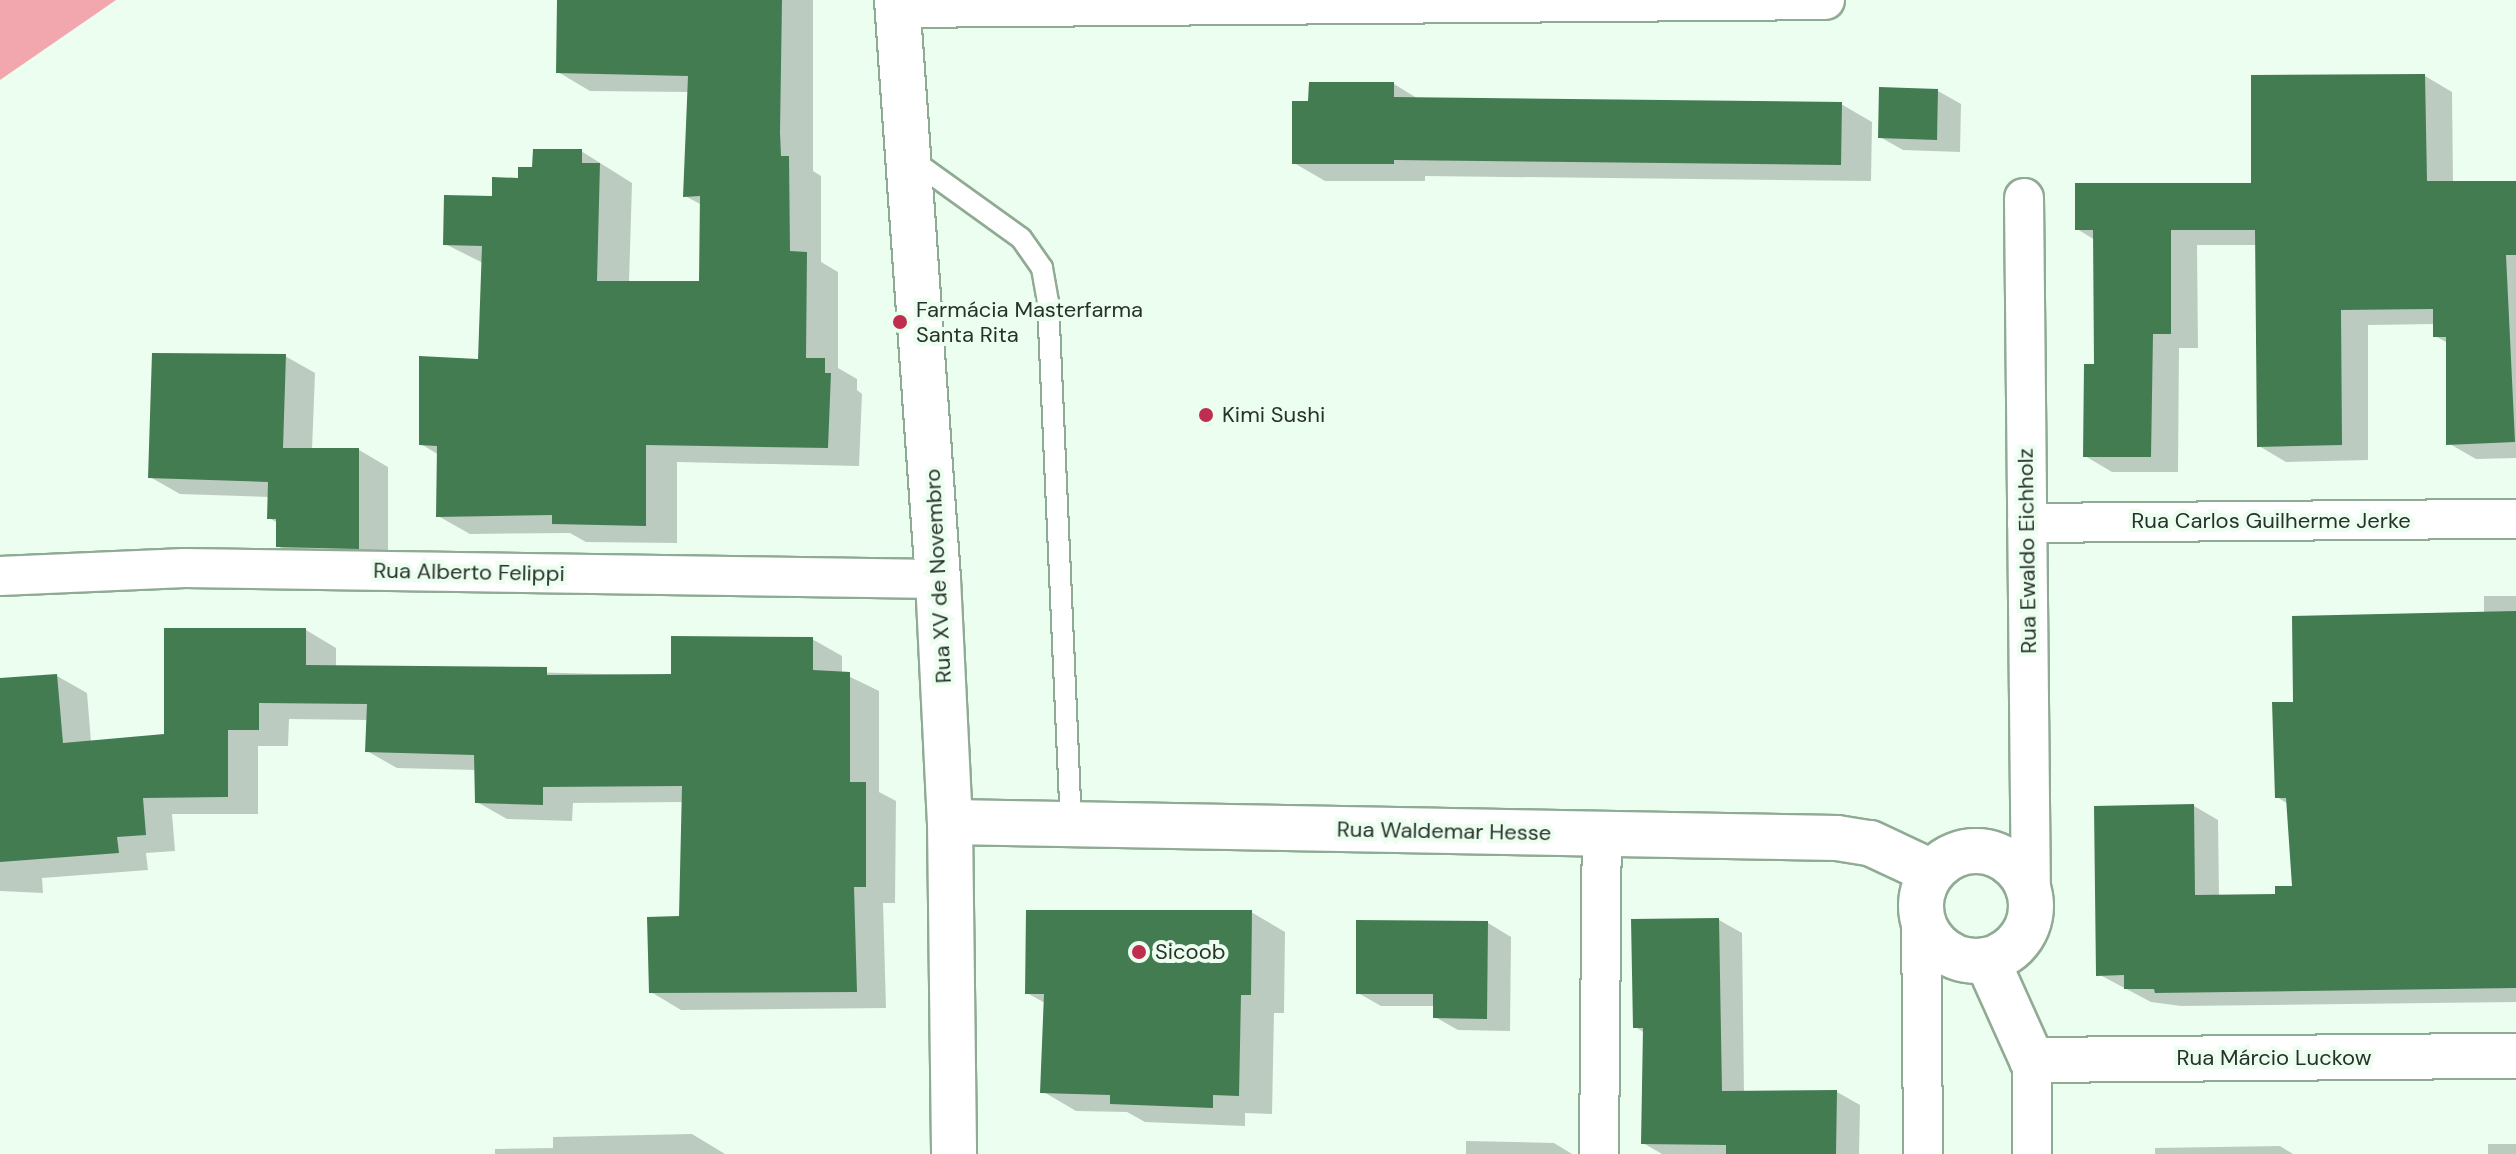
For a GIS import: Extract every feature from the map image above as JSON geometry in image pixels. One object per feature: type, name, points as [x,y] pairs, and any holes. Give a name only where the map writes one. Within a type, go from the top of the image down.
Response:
[{"type":"street","points":[[897,4],[1825,0]]},
{"type":"street","name":"Rua XV de Novembro","points":[[897,4],[938,579],[950,822],[954,1154]]},
{"type":"street","name":"Rua Ewaldo Eichholz","points":[[2024,198],[2031,904]]},
{"type":"street","name":"Rua Carlos Guilherme Jerke","points":[[2027,523],[2516,519]]},
{"type":"street","name":"Rua Alberto Felippi","points":[[0,576],[185,568],[938,579]]},
{"type":"street","name":"Rua Waldemar Hesse","points":[[950,822],[1837,838],[1870,843],[1932,872]]},
{"type":"street","points":[[1599,1154],[1602,834]]},
{"type":"street","points":[[1921,914],[1937,946],[1969,961],[1987,960],[2019,940],[2031,904],[2020,873],[1993,853],[1959,852],[1932,872],[1921,914],[1923,1154]]},
{"type":"street","points":[[1987,960],[2032,1060],[2032,1154]]},
{"type":"street","name":"Rua Márcio Luckow","points":[[2032,1060],[2516,1056]]},
{"type":"lane","points":[[910,158],[1021,238],[1042,268],[1048,302],[1071,824]]},
{"type":"shaded area","points":[[0,0],[116,0],[0,80]]},
{"type":"building","points":[[557,0],[782,0],[780,133],[781,156],[789,156],[790,251],[807,252],[806,358],[825,358],[825,373],[831,373],[828,448],[646,445],[646,526],[552,524],[552,515],[436,517],[437,446],[419,445],[419,356],[478,359],[482,246],[443,245],[444,195],[492,196],[492,177],[518,178],[518,167],[532,167],[533,149],[582,149],[582,163],[600,163],[597,281],[699,281],[700,196],[683,197],[688,76],[556,73]]},
{"type":"building","points":[[2425,74],[2427,181],[2516,181],[2516,255],[2506,255],[2515,442],[2446,445],[2446,337],[2433,337],[2433,309],[2341,310],[2342,445],[2257,447],[2255,230],[2171,230],[2171,334],[2153,334],[2151,457],[2083,457],[2084,364],[2094,364],[2093,230],[2075,230],[2075,183],[2251,183],[2251,75]]},
{"type":"building","points":[[1309,82],[1394,82],[1394,97],[1842,102],[1841,165],[1394,160],[1394,164],[1292,164],[1292,101],[1308,101]]},
{"type":"building","points":[[1879,87],[1938,89],[1937,140],[1878,138]]},
{"type":"building","points":[[152,353],[286,354],[283,448],[359,448],[359,549],[276,547],[276,519],[267,519],[268,482],[148,478]]},
{"type":"building","points":[[2516,611],[2516,988],[2155,993],[2154,989],[2124,989],[2124,975],[2096,976],[2094,806],[2194,804],[2195,895],[2275,894],[2275,886],[2292,886],[2286,798],[2275,798],[2272,702],[2293,702],[2292,616]]},
{"type":"building","points":[[164,628],[306,628],[306,665],[547,667],[547,675],[671,674],[671,636],[813,637],[813,670],[850,672],[850,782],[866,782],[866,887],[854,887],[857,992],[649,993],[647,917],[679,916],[682,786],[543,787],[543,805],[475,803],[474,755],[365,752],[367,704],[259,703],[259,730],[228,730],[228,797],[143,798],[146,835],[117,837],[119,853],[0,862],[0,678],[57,674],[63,743],[164,734]]},
{"type":"building","points":[[1026,910],[1252,910],[1251,995],[1241,995],[1239,1096],[1213,1095],[1213,1108],[1110,1104],[1110,1095],[1040,1093],[1044,994],[1025,994]]},
{"type":"building","points":[[1719,918],[1722,1091],[1837,1090],[1836,1154],[1726,1154],[1726,1145],[1641,1144],[1643,1028],[1633,1028],[1631,919]]},
{"type":"building","points":[[1356,920],[1488,921],[1487,1019],[1433,1018],[1433,994],[1356,994]]},
{"type":"place","name":"Farmácia Masterfarma Santa Rita","points":[[900,322]]},
{"type":"place","name":"Kimi Sushi","points":[[1206,415]]},
{"type":"place","name":"Sicoob","points":[[1139,952]]}]
